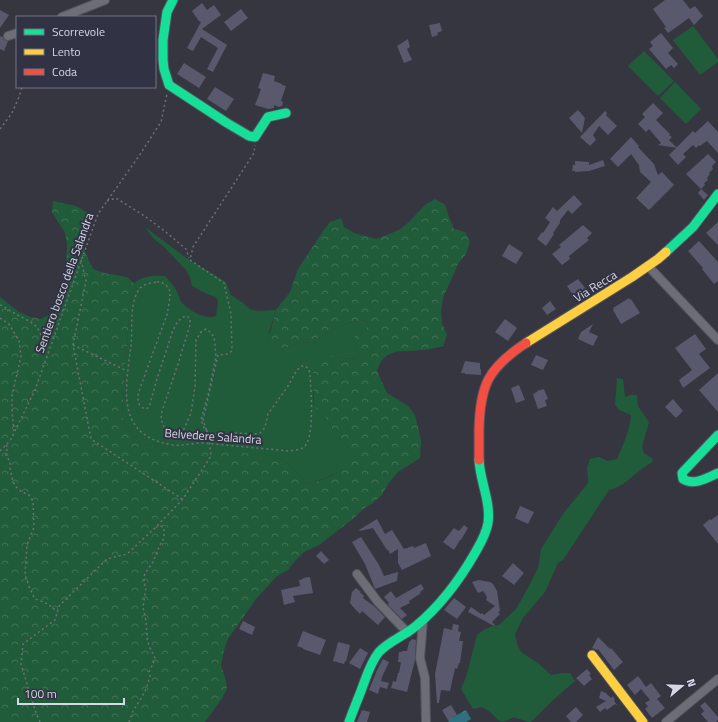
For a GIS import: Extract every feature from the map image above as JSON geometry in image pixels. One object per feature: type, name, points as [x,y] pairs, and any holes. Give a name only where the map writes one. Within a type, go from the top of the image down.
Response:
[{"type":"street","points":[[65,16],[105,0]]},
{"type":"street","points":[[172,0],[166,15],[163,45],[166,80],[169,85],[227,123],[250,136],[255,137],[268,117],[286,113]]},
{"type":"street","points":[[8,36],[16,33]]},
{"type":"street","name":"Via Recca","points":[[349,722],[375,658],[380,650],[408,633],[439,603],[460,578],[487,530],[489,519],[488,510],[478,460],[479,411],[482,392],[491,373],[504,358],[514,351],[632,277],[670,249],[703,214],[718,194]]},
{"type":"street","points":[[648,266],[718,340]]},
{"type":"street","points":[[718,435],[688,466],[682,475],[683,479],[688,482],[697,481],[718,473]]},
{"type":"street","points":[[357,574],[378,602],[408,633]]},
{"type":"street","points":[[423,620],[420,658],[425,678],[426,722]]},
{"type":"street","points":[[592,655],[643,722]]},
{"type":"street","points":[[666,722],[718,679]]},
{"type":"path","name":"Sentiero bosco della Salandra","points":[[0,451],[10,441],[35,390],[98,214],[161,122],[169,85]]},
{"type":"path","points":[[0,129],[12,113],[22,88]]},
{"type":"path","points":[[190,260],[194,247],[254,153],[255,137]]},
{"type":"path","points":[[40,722],[20,664],[23,644],[55,620],[59,606],[107,559],[127,554],[183,499],[211,456],[210,443],[204,420],[218,355],[228,354],[232,351],[231,314],[224,283],[190,260],[186,249],[146,218],[116,198],[107,201]]},
{"type":"path","points":[[81,260],[86,281],[73,345],[91,439],[183,499]]},
{"type":"path","name":"Belvedere Salandra","points":[[161,282],[166,285],[170,291],[170,297],[167,315],[139,391],[138,404],[141,408],[146,409],[149,407],[173,330],[178,321],[187,316],[190,319],[190,325],[161,419],[166,432],[171,434],[184,429],[191,413],[195,387],[196,340],[201,332],[206,329],[214,337],[216,345],[216,357],[201,420],[203,427],[207,432],[219,435],[236,433],[255,434],[262,432],[268,414],[288,386],[297,370],[302,366],[305,366],[309,369],[311,390],[311,428],[308,441],[299,449],[289,451],[210,443],[173,445],[158,441],[138,430],[129,413],[126,396],[128,371],[134,302],[137,294],[144,285],[161,282]]},
{"type":"path","points":[[0,305],[34,324],[41,335],[52,341]]},
{"type":"path","points":[[0,318],[9,324],[19,341],[21,356],[12,396],[14,432]]},
{"type":"path","points":[[73,345],[128,371]]},
{"type":"path","points":[[6,444],[8,448],[6,455],[10,462],[13,482],[17,488],[29,495],[33,501],[34,526],[27,545],[25,575],[35,599],[44,602],[57,612]]},
{"type":"path","points":[[129,722],[133,711],[146,689],[155,658],[147,638],[143,607],[146,588],[144,576],[153,562],[164,538],[164,530],[162,526],[156,527]]},
{"type":"green space","points":[[693,26],[718,59],[718,62],[700,75],[673,40]]},
{"type":"green space","points":[[644,51],[674,81],[658,96],[628,66]]},
{"type":"green space","points":[[675,82],[701,109],[686,124],[660,98]]},
{"type":"green space","points":[[435,199],[445,205],[454,229],[465,232],[470,242],[466,254],[458,264],[443,298],[441,311],[442,323],[447,335],[443,346],[426,350],[400,351],[386,356],[382,360],[377,371],[387,393],[408,406],[415,415],[421,440],[420,458],[398,472],[388,484],[382,495],[373,503],[363,509],[354,518],[319,545],[304,552],[288,570],[277,576],[256,599],[228,639],[221,666],[227,689],[205,722],[0,722],[0,297],[19,312],[30,317],[41,319],[51,314],[61,304],[66,282],[67,245],[65,233],[52,212],[53,201],[76,206],[88,213],[89,225],[84,250],[93,269],[104,273],[127,277],[136,285],[130,302],[122,416],[126,427],[133,436],[142,444],[173,450],[226,450],[281,459],[290,465],[306,484],[322,480],[334,474],[344,465],[351,451],[344,442],[334,436],[330,424],[324,415],[314,407],[313,372],[315,360],[325,354],[348,359],[360,358],[355,347],[355,336],[366,332],[368,320],[345,324],[333,329],[312,342],[300,343],[277,349],[267,344],[276,310],[290,292],[298,269],[330,222],[341,218],[344,227],[354,233],[377,239],[399,230],[425,205]]},
{"type":"green space","points":[[145,227],[185,257],[226,282],[231,295],[250,309],[257,311],[276,310],[269,332],[277,349],[300,343],[312,342],[333,329],[345,324],[368,320],[367,332],[355,347],[360,358],[348,359],[325,354],[314,383],[314,407],[324,415],[330,424],[334,436],[344,442],[351,451],[347,462],[338,471],[323,479],[306,484],[290,465],[281,459],[173,450],[142,444],[133,436],[126,427],[122,416],[130,302],[136,285],[134,283],[148,276],[165,276],[171,282],[180,300],[186,307],[202,316],[216,316],[218,302],[216,297],[192,286],[190,277],[186,270],[163,246],[153,238]]},
{"type":"green space","points":[[617,378],[623,379],[625,397],[637,395],[638,406],[649,422],[642,447],[644,453],[653,459],[652,462],[622,485],[609,490],[563,560],[558,563],[545,592],[523,618],[515,634],[517,644],[521,652],[538,663],[551,675],[570,673],[575,681],[531,722],[514,718],[500,721],[482,707],[473,709],[461,689],[466,677],[477,635],[485,629],[499,625],[516,609],[538,568],[541,549],[563,514],[588,483],[587,468],[590,459],[599,457],[608,461],[617,459],[628,432],[631,415],[619,410],[615,405]]},
{"type":"water","points":[[466,710],[471,719],[466,722],[449,722],[448,720]]},
{"type":"building","points":[[665,0],[683,0],[690,9],[695,6],[703,16],[694,25],[689,18],[668,33],[664,28],[666,27],[653,9]]},
{"type":"building","points":[[202,3],[207,10],[214,5],[221,15],[202,29],[227,45],[213,72],[207,69],[218,48],[201,37],[193,51],[187,48],[201,22],[192,11]]},
{"type":"building","points":[[241,9],[248,18],[231,31],[224,22]]},
{"type":"building","points":[[0,10],[9,15],[0,28]]},
{"type":"building","points":[[440,23],[442,31],[437,33],[438,35],[432,37],[429,25]]},
{"type":"building","points":[[661,33],[673,48],[668,53],[678,64],[674,68],[671,65],[666,69],[649,49],[653,46],[650,42]]},
{"type":"building","points":[[0,36],[8,41],[4,51],[0,49]]},
{"type":"building","points":[[408,39],[410,47],[407,49],[412,60],[404,63],[397,46]]},
{"type":"building","points":[[184,63],[206,77],[199,88],[177,74]]},
{"type":"building","points":[[263,73],[275,76],[274,81],[286,86],[281,101],[283,102],[282,106],[279,107],[274,105],[274,108],[268,109],[255,105],[261,89],[258,88]]},
{"type":"building","points":[[215,87],[234,99],[226,111],[207,99]]},
{"type":"building","points":[[653,103],[663,113],[656,120],[670,134],[669,135],[672,137],[669,140],[677,148],[658,145],[661,143],[649,129],[646,132],[638,124],[645,117],[642,114]]},
{"type":"building","points":[[578,110],[585,118],[582,133],[569,118]]},
{"type":"building","points":[[605,111],[607,113],[606,115],[617,126],[608,135],[599,126],[593,135],[596,140],[590,146],[580,137]]},
{"type":"building","points":[[708,121],[718,132],[718,153],[707,141],[696,148],[693,145],[683,154],[686,157],[678,165],[669,155],[693,131],[695,133]]},
{"type":"building","points":[[631,137],[654,164],[658,175],[662,172],[674,185],[649,210],[636,198],[651,182],[640,172],[639,165],[631,154],[618,167],[610,159]]},
{"type":"building","points":[[708,154],[716,162],[712,166],[713,169],[709,173],[710,174],[707,178],[708,180],[704,183],[705,185],[701,189],[686,174]]},
{"type":"building","points":[[603,160],[605,166],[589,171],[572,171],[575,161],[589,162],[589,165]]},
{"type":"building","points":[[701,189],[708,195],[704,200],[698,193]]},
{"type":"building","points":[[574,195],[582,204],[572,214],[568,210],[560,220],[560,223],[546,246],[537,239],[550,222],[545,218],[553,207],[557,211]]},
{"type":"building","points":[[718,222],[718,245],[706,233]]},
{"type":"building","points":[[583,225],[592,233],[587,238],[589,240],[569,256],[570,259],[562,265],[552,254],[561,247],[559,245]]},
{"type":"building","points":[[699,241],[718,262],[718,281],[714,284],[702,269],[703,268],[688,251]]},
{"type":"building","points":[[509,244],[523,253],[516,264],[502,256]]},
{"type":"building","points":[[578,279],[586,289],[574,297],[567,286]]},
{"type":"building","points":[[629,298],[640,313],[621,324],[613,308]]},
{"type":"building","points":[[550,301],[556,309],[547,315],[542,308]]},
{"type":"building","points":[[505,319],[517,328],[508,341],[495,332]]},
{"type":"building","points":[[593,324],[589,332],[598,336],[593,346],[578,339],[581,332]]},
{"type":"building","points":[[695,334],[706,349],[699,354],[710,368],[683,388],[679,380],[692,370],[675,348]]},
{"type":"building","points":[[536,355],[548,360],[543,370],[531,365]]},
{"type":"building","points":[[465,361],[480,363],[481,375],[461,373]]},
{"type":"building","points":[[718,373],[718,412],[699,390]]},
{"type":"building","points":[[519,385],[525,400],[516,403],[511,388]]},
{"type":"building","points":[[544,389],[548,399],[545,400],[547,406],[538,409],[533,394]]},
{"type":"building","points":[[673,399],[683,411],[676,418],[665,407]]},
{"type":"building","points":[[520,506],[534,512],[528,524],[515,518]]},
{"type":"building","points":[[718,515],[718,544],[703,525]]},
{"type":"building","points":[[377,519],[385,534],[392,530],[404,549],[413,546],[414,548],[426,543],[431,556],[402,570],[398,563],[398,549],[390,554],[373,528],[359,530]]},
{"type":"building","points":[[464,525],[468,528],[454,550],[443,542],[454,528],[459,531]]},
{"type":"building","points":[[361,537],[379,565],[384,576],[398,572],[397,581],[375,589],[365,564],[352,542]]},
{"type":"building","points":[[321,551],[329,560],[324,564],[316,556]]},
{"type":"building","points":[[513,563],[524,573],[514,585],[502,576]]},
{"type":"building","points":[[310,577],[313,593],[293,596],[295,602],[284,605],[281,590],[300,586],[299,580]]},
{"type":"building","points":[[479,580],[490,582],[497,591],[500,611],[498,612],[500,614],[492,622],[495,625],[494,626],[468,612],[471,607],[484,615],[495,606],[486,600],[486,595],[483,591],[478,593],[472,582]]},
{"type":"building","points":[[421,584],[424,589],[420,592],[421,593],[409,601],[410,603],[400,608],[407,615],[402,619],[389,606],[389,603],[384,597],[391,591],[396,598]]},
{"type":"building","points":[[356,588],[364,596],[363,598],[385,617],[378,625],[362,611],[360,614],[350,603],[352,592]]},
{"type":"building","points":[[454,598],[466,607],[457,619],[444,610]]},
{"type":"building","points":[[243,621],[255,627],[252,635],[239,629]]},
{"type":"building","points":[[453,624],[459,625],[458,631],[461,632],[459,641],[463,641],[460,663],[457,669],[455,668],[450,691],[441,690],[439,703],[437,703],[435,674],[444,628],[452,630]]},
{"type":"building","points":[[303,631],[326,640],[320,655],[297,646]]},
{"type":"building","points":[[598,637],[610,649],[611,648],[623,662],[614,670],[598,649],[592,648]]},
{"type":"building","points":[[412,639],[416,640],[415,660],[407,692],[391,688],[393,681],[396,682],[399,673],[401,662],[398,662],[399,652],[407,651],[409,642]]},
{"type":"building","points":[[338,642],[350,645],[346,662],[345,661],[344,664],[333,661]]},
{"type":"building","points":[[360,648],[368,653],[360,669],[349,663]]},
{"type":"building","points":[[383,659],[389,662],[381,681],[389,683],[387,689],[380,687],[378,694],[369,690]]},
{"type":"building","points":[[587,669],[591,674],[589,675],[592,679],[584,686],[576,678]]},
{"type":"building","points":[[638,676],[646,687],[651,683],[661,696],[657,699],[665,708],[652,718],[645,709],[648,706],[645,703],[650,700],[641,689],[635,695],[627,685]]},
{"type":"building","points":[[601,691],[606,693],[611,698],[613,696],[614,701],[618,706],[615,704],[607,710],[605,708],[600,712],[596,707],[606,701],[599,698]]},
{"type":"building","points":[[705,702],[718,717],[716,722],[708,722],[701,714],[704,711],[700,706]]},
{"type":"building","points":[[451,705],[457,715],[448,720],[442,710]]},
{"type":"building","points":[[576,707],[583,715],[576,722],[571,722],[566,716]]},
{"type":"building","points":[[362,710],[370,712],[367,722],[357,722]]},
{"type":"traffic: fast","points":[[173,0],[167,12],[163,40],[164,69],[169,85],[249,136],[255,137],[268,117],[286,113]]},
{"type":"traffic: fast","points":[[666,252],[693,227],[718,194]]},
{"type":"traffic: fast","points":[[718,435],[682,473],[683,479],[692,482],[705,479],[718,473]]},
{"type":"traffic: fast","points":[[349,722],[368,671],[376,656],[387,645],[416,626],[441,601],[462,573],[483,539],[489,515],[479,460]]},
{"type":"traffic: slow","points":[[526,343],[632,277],[666,252]]},
{"type":"traffic: slow","points":[[592,655],[643,722]]},
{"type":"traffic: jam","points":[[479,460],[480,414],[484,389],[495,370],[503,361],[526,343]]}]
